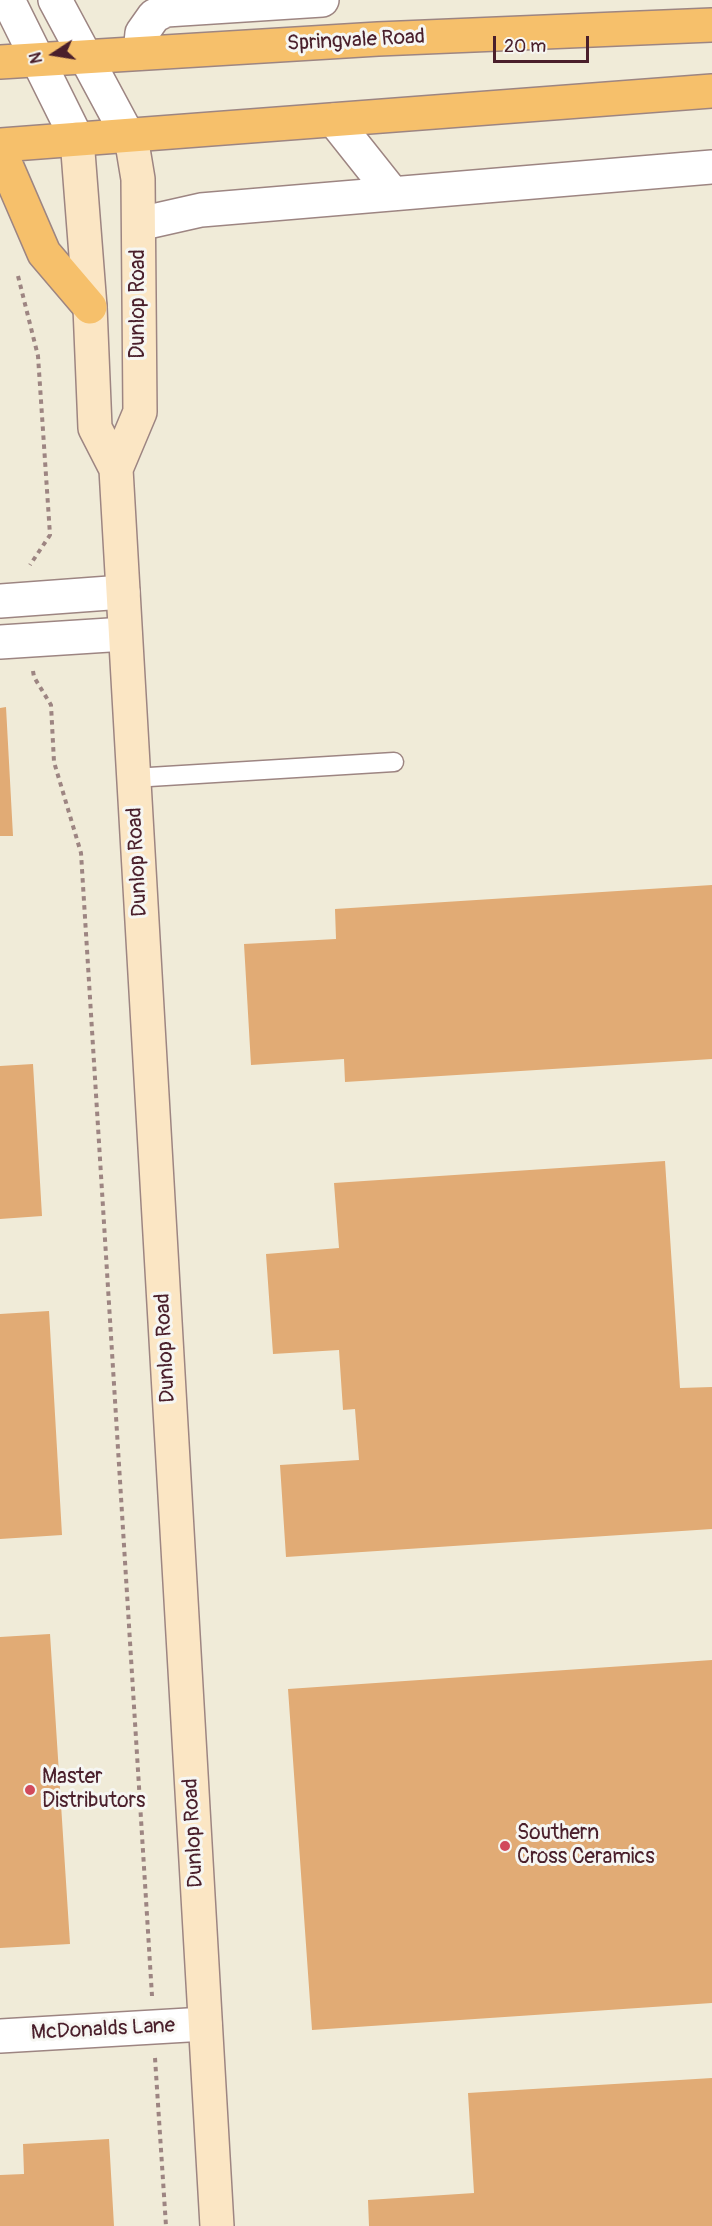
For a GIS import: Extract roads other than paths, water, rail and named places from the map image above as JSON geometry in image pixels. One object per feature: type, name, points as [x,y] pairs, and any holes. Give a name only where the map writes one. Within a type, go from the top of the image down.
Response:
[{"type":"highway","name":"Springvale Road","points":[[0,62],[378,39],[557,34],[712,25]]},
{"type":"highway","points":[[0,145],[712,91]]},
{"type":"highway","points":[[0,151],[44,253],[90,307]]},
{"type":"street","points":[[8,0],[77,139]]},
{"type":"street","points":[[55,0],[83,56],[128,136]]},
{"type":"street","points":[[140,53],[142,33],[154,16],[166,10],[322,0]]},
{"type":"street","points":[[334,120],[393,193]]},
{"type":"street","name":"Dunlop Road","points":[[116,469],[140,412],[139,224],[136,165],[128,136]]},
{"type":"street","name":"Dunlop Road","points":[[77,139],[90,307],[95,428],[116,469],[217,2226]]},
{"type":"street","points":[[139,224],[201,210],[712,166]]},
{"type":"street","points":[[0,601],[123,592]]},
{"type":"street","points":[[16,641],[125,634]]},
{"type":"street","name":"McDonalds Lane","points":[[0,2037],[205,2024]]},
{"type":"lane","points":[[133,778],[394,762]]},
{"type":"place","name":"Master Distributors","points":[[30,1790]]},
{"type":"place","name":"Southern Cross Ceramics","points":[[505,1846]]}]
